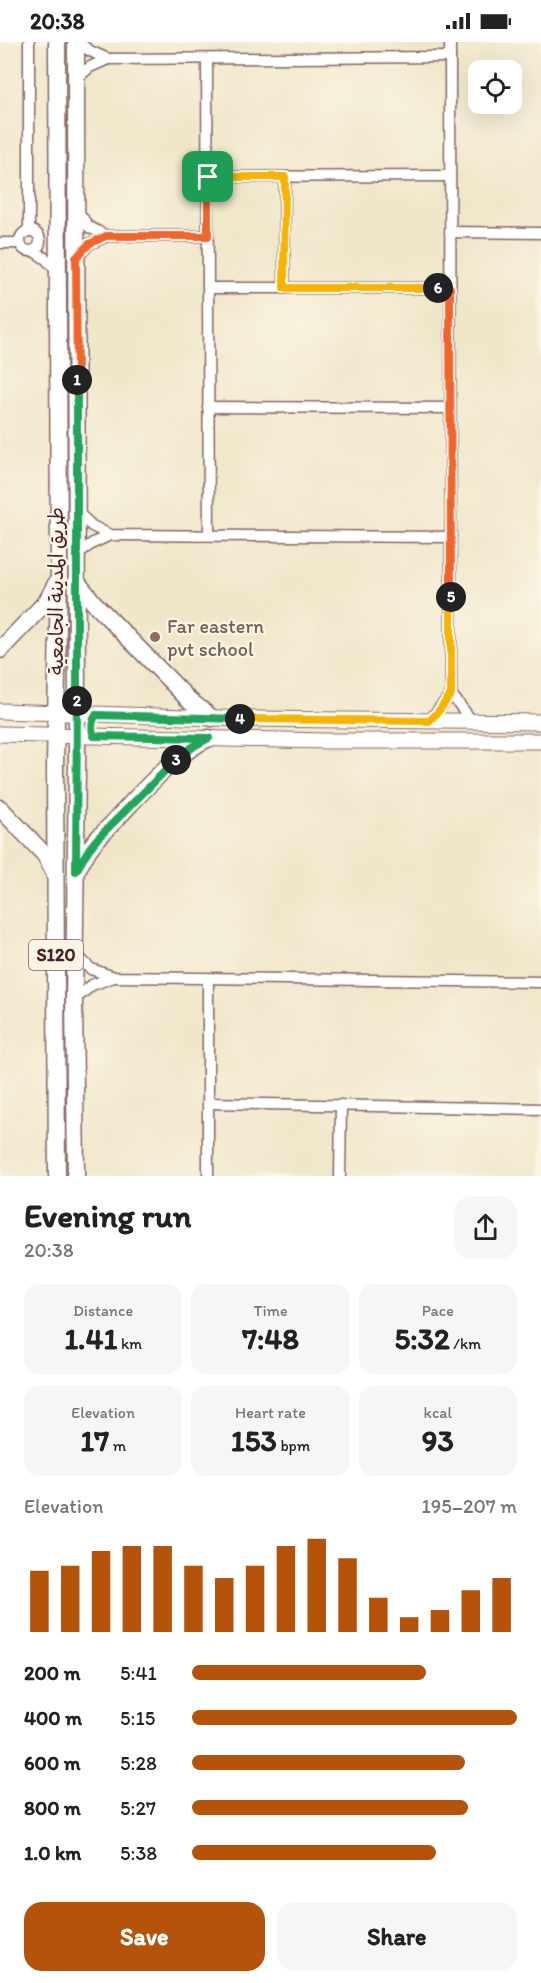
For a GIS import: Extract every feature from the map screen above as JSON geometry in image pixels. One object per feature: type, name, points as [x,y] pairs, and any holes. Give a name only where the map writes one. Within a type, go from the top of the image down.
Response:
[{"type":"main road","name":"طريق المدينة الجامعية","points":[[57,42],[59,579],[55,758],[57,1176]]},
{"type":"main road","name":"طريق المدينة الجامعية","points":[[76,1176],[74,953],[77,757],[86,736],[77,714],[77,42]]},
{"type":"main road","points":[[57,82],[62,93],[65,118],[71,124],[76,123]]},
{"type":"main road","points":[[0,650],[47,601],[59,579]]},
{"type":"main road","points":[[77,582],[94,603],[177,687],[212,718]]},
{"type":"main road","points":[[57,692],[68,697],[77,695]]},
{"type":"main road","points":[[0,711],[212,718],[541,722]]},
{"type":"main road","points":[[37,734],[43,723],[39,712]]},
{"type":"main road","points":[[86,736],[96,715]]},
{"type":"main road","points":[[527,742],[515,732],[519,729],[541,727]]},
{"type":"main road","points":[[0,734],[527,742]]},
{"type":"main road","points":[[76,871],[85,854],[97,839],[159,777],[186,751],[209,738]]},
{"type":"main road","points":[[55,758],[58,754],[67,752],[77,757]]},
{"type":"main road","points":[[0,808],[45,855],[55,873]]},
{"type":"main road","points":[[58,1128],[64,1128],[68,1133],[70,1176]]},
{"type":"street","points":[[29,42],[34,233],[40,244],[34,251]]},
{"type":"street","points":[[77,42],[108,59],[450,57]]},
{"type":"street","points":[[429,721],[451,694],[450,42]]},
{"type":"street","points":[[76,80],[90,67],[108,59]]},
{"type":"street","points":[[207,59],[209,535]]},
{"type":"street","points":[[208,177],[450,176]]},
{"type":"street","points":[[284,288],[285,177]]},
{"type":"street","points":[[77,210],[81,219],[106,236]]},
{"type":"street","points":[[57,221],[34,233],[22,234],[20,243],[25,250],[34,251],[46,259],[57,271]]},
{"type":"street","points":[[450,232],[541,233]]},
{"type":"street","points":[[76,258],[89,244],[106,236],[208,236]]},
{"type":"street","points":[[0,243],[20,243]]},
{"type":"street","points":[[209,288],[450,288]]},
{"type":"street","points":[[208,407],[450,408]]},
{"type":"street","points":[[77,512],[92,526],[110,535]]},
{"type":"street","points":[[78,554],[93,543],[110,535],[451,537]]},
{"type":"street","points":[[451,694],[472,721]]},
{"type":"street","points":[[527,742],[541,750]]},
{"type":"street","points":[[74,953],[92,969],[114,977],[541,982]]},
{"type":"street","points":[[74,999],[92,985],[114,977]]},
{"type":"street","points":[[207,1176],[208,979]]},
{"type":"street","points":[[208,1103],[541,1109]]},
{"type":"street","points":[[340,1176],[341,1105]]},
{"type":"place","name":"Far eastern pvt school","points":[[155,637]]},
{"type":"route","points":[[208,177],[285,177],[284,288],[450,288],[451,694],[429,721],[96,715],[91,727],[94,736],[209,738],[186,751],[97,839],[76,871],[78,554],[76,258],[89,244],[106,236],[208,236],[208,177]]}]
